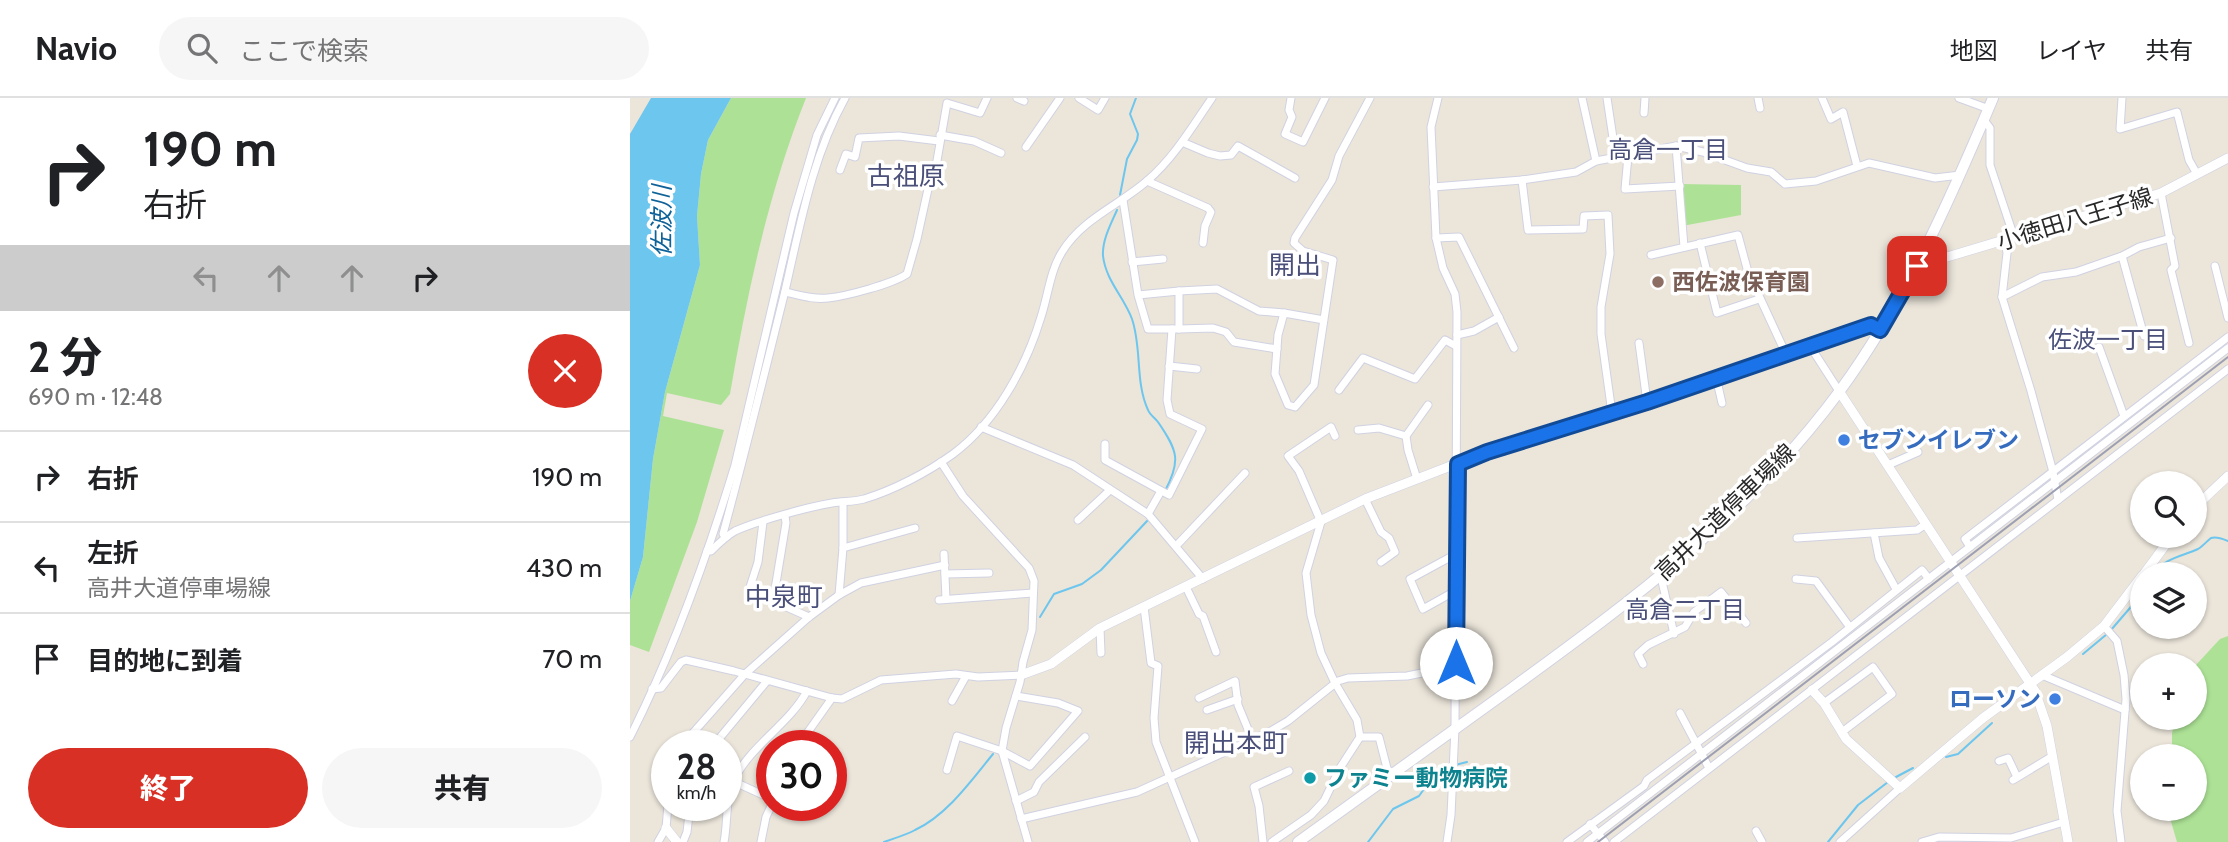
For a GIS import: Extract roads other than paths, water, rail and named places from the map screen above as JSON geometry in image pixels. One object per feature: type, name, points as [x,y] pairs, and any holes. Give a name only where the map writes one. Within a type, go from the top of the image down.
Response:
[{"type":"main road","name":"高井大道停車場線","points":[[1297,842],[1604,621],[1701,543],[1758,487],[1839,391],[1880,330],[1917,266],[1993,98]]},
{"type":"street","points":[[630,737],[692,595],[735,464],[794,213],[817,135],[835,98]]},
{"type":"street","points":[[726,537],[723,534],[811,187],[826,140],[845,98]]},
{"type":"street","points":[[785,292],[811,298],[828,298],[883,284],[907,274],[930,180],[934,178],[947,103],[980,113],[987,98]]},
{"type":"street","points":[[1026,147],[1060,98]]},
{"type":"street","points":[[1079,98],[1098,110],[1105,98]]},
{"type":"street","points":[[707,551],[711,551],[734,532],[763,522],[833,503],[864,499],[894,487],[941,462],[967,442],[1003,398],[1035,338],[1054,267],[1062,252],[1081,228],[1123,200],[1166,164],[1212,98]]},
{"type":"street","points":[[1291,98],[1289,110],[1292,117],[1285,134],[1303,142],[1325,98]]},
{"type":"street","points":[[1284,313],[1278,335],[1275,374],[1288,405],[1295,407],[1314,385],[1332,260],[1303,251],[1294,243],[1295,238],[1332,180],[1339,156],[1370,98]]},
{"type":"street","points":[[1438,98],[1431,127],[1436,238],[1443,268],[1455,294],[1457,335],[1456,681],[1451,815],[1447,842]]},
{"type":"street","points":[[1582,98],[1596,161]]},
{"type":"street","points":[[1607,98],[1616,158]]},
{"type":"street","points":[[1644,113],[1645,98]]},
{"type":"street","points":[[1758,98],[1760,108]]},
{"type":"street","points":[[1822,98],[1831,119],[1843,112],[1857,166]]},
{"type":"street","points":[[1959,98],[1986,115],[1990,128],[1990,165],[2010,238],[2002,296],[2053,472],[2058,500]]},
{"type":"street","points":[[2122,98],[2120,129],[2177,112],[2189,160],[2197,174]]},
{"type":"street","points":[[839,170],[846,154],[855,157],[859,138],[899,136],[974,141],[1001,153]]},
{"type":"street","points":[[1182,142],[1220,156],[1231,155],[1238,146],[1294,178]]},
{"type":"street","points":[[1433,187],[1522,180],[1576,172],[1596,161],[1676,146],[1703,152],[1747,168],[1772,172],[1784,184],[1834,177],[1869,163],[1935,178],[1960,175]]},
{"type":"street","points":[[1676,146],[1684,247]]},
{"type":"street","points":[[1628,156],[1625,189],[1680,186]]},
{"type":"street","name":"小徳田八王子線","points":[[1917,266],[2161,193],[2228,159]]},
{"type":"street","points":[[875,174],[930,180]]},
{"type":"street","points":[[1522,180],[1528,230],[1583,229],[1584,216],[1608,215],[1610,254],[1601,307],[1601,334],[1612,413]]},
{"type":"street","points":[[1147,181],[1208,208],[1211,212],[1205,226],[1203,243]]},
{"type":"street","points":[[2161,193],[2175,266],[2171,270],[2189,344]]},
{"type":"street","points":[[1123,200],[1138,295],[1148,329],[1213,328],[1226,332],[1234,342],[1277,349]]},
{"type":"street","points":[[1651,255],[1738,235],[1748,272],[1786,354]]},
{"type":"street","points":[[1436,238],[1459,237],[1514,348]]},
{"type":"street","points":[[2002,296],[2042,277],[2076,272],[2123,256],[2139,247],[2171,238]]},
{"type":"street","points":[[1700,243],[1717,313],[1759,299]]},
{"type":"street","points":[[2123,256],[2144,336]]},
{"type":"street","points":[[1132,262],[1163,258]]},
{"type":"street","points":[[2215,266],[2228,318]]},
{"type":"street","points":[[1138,295],[1217,289],[1259,311],[1324,320]]},
{"type":"street","points":[[1105,444],[1105,460],[1169,495],[1202,429],[1170,414],[1167,400],[1179,291]]},
{"type":"street","points":[[1457,335],[1474,331],[1499,317]]},
{"type":"street","points":[[652,689],[661,688],[681,662],[686,660],[842,699],[881,680],[956,674],[1021,675],[1051,664],[1100,628],[1365,499],[1487,452],[1647,402],[1871,325],[1880,330]]},
{"type":"street","points":[[1970,547],[1965,539],[2228,337]]},
{"type":"street","points":[[1339,390],[1363,358],[1415,379],[1445,340],[1457,346]]},
{"type":"street","points":[[1639,343],[1647,402]]},
{"type":"street","points":[[1810,346],[2030,682],[2041,704],[2068,842]]},
{"type":"street","points":[[2099,347],[2124,416]]},
{"type":"street","points":[[1587,842],[2228,348]]},
{"type":"street","points":[[1169,366],[1197,369]]},
{"type":"street","points":[[1614,842],[2228,369]]},
{"type":"street","points":[[1717,377],[1722,403]]},
{"type":"street","points":[[2165,385],[2182,405]]},
{"type":"street","points":[[1417,479],[1406,436],[1428,405]]},
{"type":"street","points":[[981,426],[1073,465],[1148,514],[1177,545],[1203,579]]},
{"type":"street","points":[[1272,842],[1314,812],[1324,801],[1340,768],[1360,737],[1357,720],[1321,653],[1311,615],[1306,573],[1321,522],[1304,480],[1288,456],[1331,427],[1335,436]]},
{"type":"street","points":[[1358,430],[1379,428],[1406,436]]},
{"type":"street","points":[[1888,465],[1918,452]]},
{"type":"street","points":[[941,462],[963,496],[1029,568],[1034,581],[1032,630],[1002,751],[1028,842]]},
{"type":"street","points":[[1177,545],[1245,473]]},
{"type":"street","points":[[2207,496],[2228,476]]},
{"type":"street","points":[[1078,520],[1110,490]]},
{"type":"street","points":[[1148,514],[1161,491]]},
{"type":"street","points":[[1365,499],[1381,532],[1389,538],[1395,552],[1381,562]]},
{"type":"street","points":[[839,595],[843,503]]},
{"type":"street","points":[[785,516],[773,601],[809,617]]},
{"type":"street","points":[[749,590],[758,562],[763,522]]},
{"type":"street","points":[[1797,538],[1917,530],[1926,524]]},
{"type":"street","points":[[843,548],[915,528]]},
{"type":"street","points":[[1874,533],[1879,558],[1896,589]]},
{"type":"street","points":[[944,554],[943,599],[1033,593]]},
{"type":"street","points":[[1456,554],[1410,579],[1423,609],[1457,590]]},
{"type":"street","points":[[696,730],[745,674],[809,617],[839,595],[861,583],[945,565]]},
{"type":"street","points":[[945,574],[984,570]]},
{"type":"street","points":[[1567,842],[1832,642],[1922,570],[1929,579]]},
{"type":"street","points":[[1661,577],[1674,634]]},
{"type":"street","points":[[1796,579],[1816,581],[1849,626]]},
{"type":"street","points":[[1186,587],[1199,614],[1203,616],[1216,652]]},
{"type":"street","points":[[1643,664],[1638,654],[1648,645],[1685,627],[1694,612],[1721,592],[1746,623]]},
{"type":"street","points":[[1840,842],[1894,783],[2042,675],[2104,626],[2130,592]]},
{"type":"street","points":[[1144,607],[1151,663],[1158,666],[1154,718],[1156,742],[1195,842]]},
{"type":"street","points":[[2104,626],[2117,641],[2124,675],[2125,710],[2117,811],[2121,842]]},
{"type":"street","points":[[1100,628],[1101,653]]},
{"type":"street","points":[[1824,703],[1873,667],[1892,694],[1842,732]]},
{"type":"street","points":[[1021,819],[1137,792],[1287,721],[1335,683],[1348,678],[1407,676],[1437,670],[1456,681]]},
{"type":"street","points":[[2042,675],[2125,710]]},
{"type":"street","points":[[952,701],[966,676]]},
{"type":"street","points":[[726,730],[767,681]]},
{"type":"street","points":[[1199,698],[1235,681],[1238,699],[1252,739]]},
{"type":"street","points":[[1812,690],[1824,703],[1846,739],[1894,783]]},
{"type":"street","points":[[742,766],[807,691]]},
{"type":"street","points":[[947,770],[957,736],[1002,751],[1030,766],[1078,710],[1058,703],[1016,696]]},
{"type":"street","points":[[809,730],[832,698]]},
{"type":"street","points":[[1207,710],[1238,699]]},
{"type":"street","points":[[1680,713],[1709,768]]},
{"type":"street","points":[[1016,801],[1034,792],[1039,782],[1085,737]]},
{"type":"street","points":[[1360,737],[1379,737],[1389,776]]},
{"type":"street","points":[[1999,761],[2008,758],[2015,779],[2051,757]]},
{"type":"street","points":[[1263,842],[1254,787],[1289,771]]},
{"type":"street","points":[[1314,812],[1324,823]]},
{"type":"street","points":[[658,842],[667,821]]},
{"type":"street","points":[[683,842],[688,821]]},
{"type":"street","points":[[724,842],[726,821]]},
{"type":"street","points":[[761,842],[767,821]]},
{"type":"street","points":[[1922,842],[1939,837],[2010,840],[2064,822]]},
{"type":"street","points":[[1590,824],[1605,842]]},
{"type":"street","points":[[666,828],[677,842]]},
{"type":"street","points":[[1756,831],[1762,842]]},
{"type":"water","name":"佐波川","points":[[651,98],[731,98],[708,140],[701,174],[697,216],[700,265],[665,392],[653,459],[643,557],[630,601],[630,134]]},
{"type":"waterway","points":[[1120,195],[1127,159],[1138,134],[1130,114],[1136,98]]},
{"type":"waterway","points":[[1117,210],[1105,238],[1103,256],[1111,281],[1132,319],[1144,399],[1149,412],[1170,441],[1175,456],[1173,472],[1165,491]]},
{"type":"waterway","points":[[1040,617],[1054,594],[1082,584],[1101,570],[1148,520]]},
{"type":"waterway","points":[[2167,562],[2198,549],[2211,538],[2228,541]]},
{"type":"waterway","points":[[2111,630],[2130,608]]},
{"type":"waterway","points":[[2083,654],[2107,634]]},
{"type":"waterway","points":[[1946,757],[1958,754],[1992,723]]},
{"type":"waterway","points":[[884,842],[912,832],[938,816],[993,754]]},
{"type":"waterway","points":[[1455,765],[1467,762]]},
{"type":"waterway","points":[[1368,842],[1393,809],[1419,796],[1437,771],[1449,765]]},
{"type":"waterway","points":[[1896,777],[1913,768]]},
{"type":"waterway","points":[[1828,842],[1858,805],[1888,782]]},
{"type":"railway","points":[[1598,842],[2228,357]]},
{"type":"place","name":"西佐波保育園","points":[[1658,282]]},
{"type":"place","name":"セブンイレブン","points":[[1844,440]]},
{"type":"place","name":"ローソン","points":[[2055,699]]},
{"type":"place","name":"ファミー動物病院","points":[[1310,778]]},
{"type":"district","name":"高倉一丁目","points":[[1668,150]]},
{"type":"district","name":"古祖原","points":[[906,176]]},
{"type":"district","name":"開出","points":[[1295,265]]},
{"type":"district","name":"佐波一丁目","points":[[2108,340]]},
{"type":"district","name":"中泉町","points":[[784,597]]},
{"type":"district","name":"高倉二丁目","points":[[1685,610]]},
{"type":"district","name":"開出本町","points":[[1236,743]]}]
